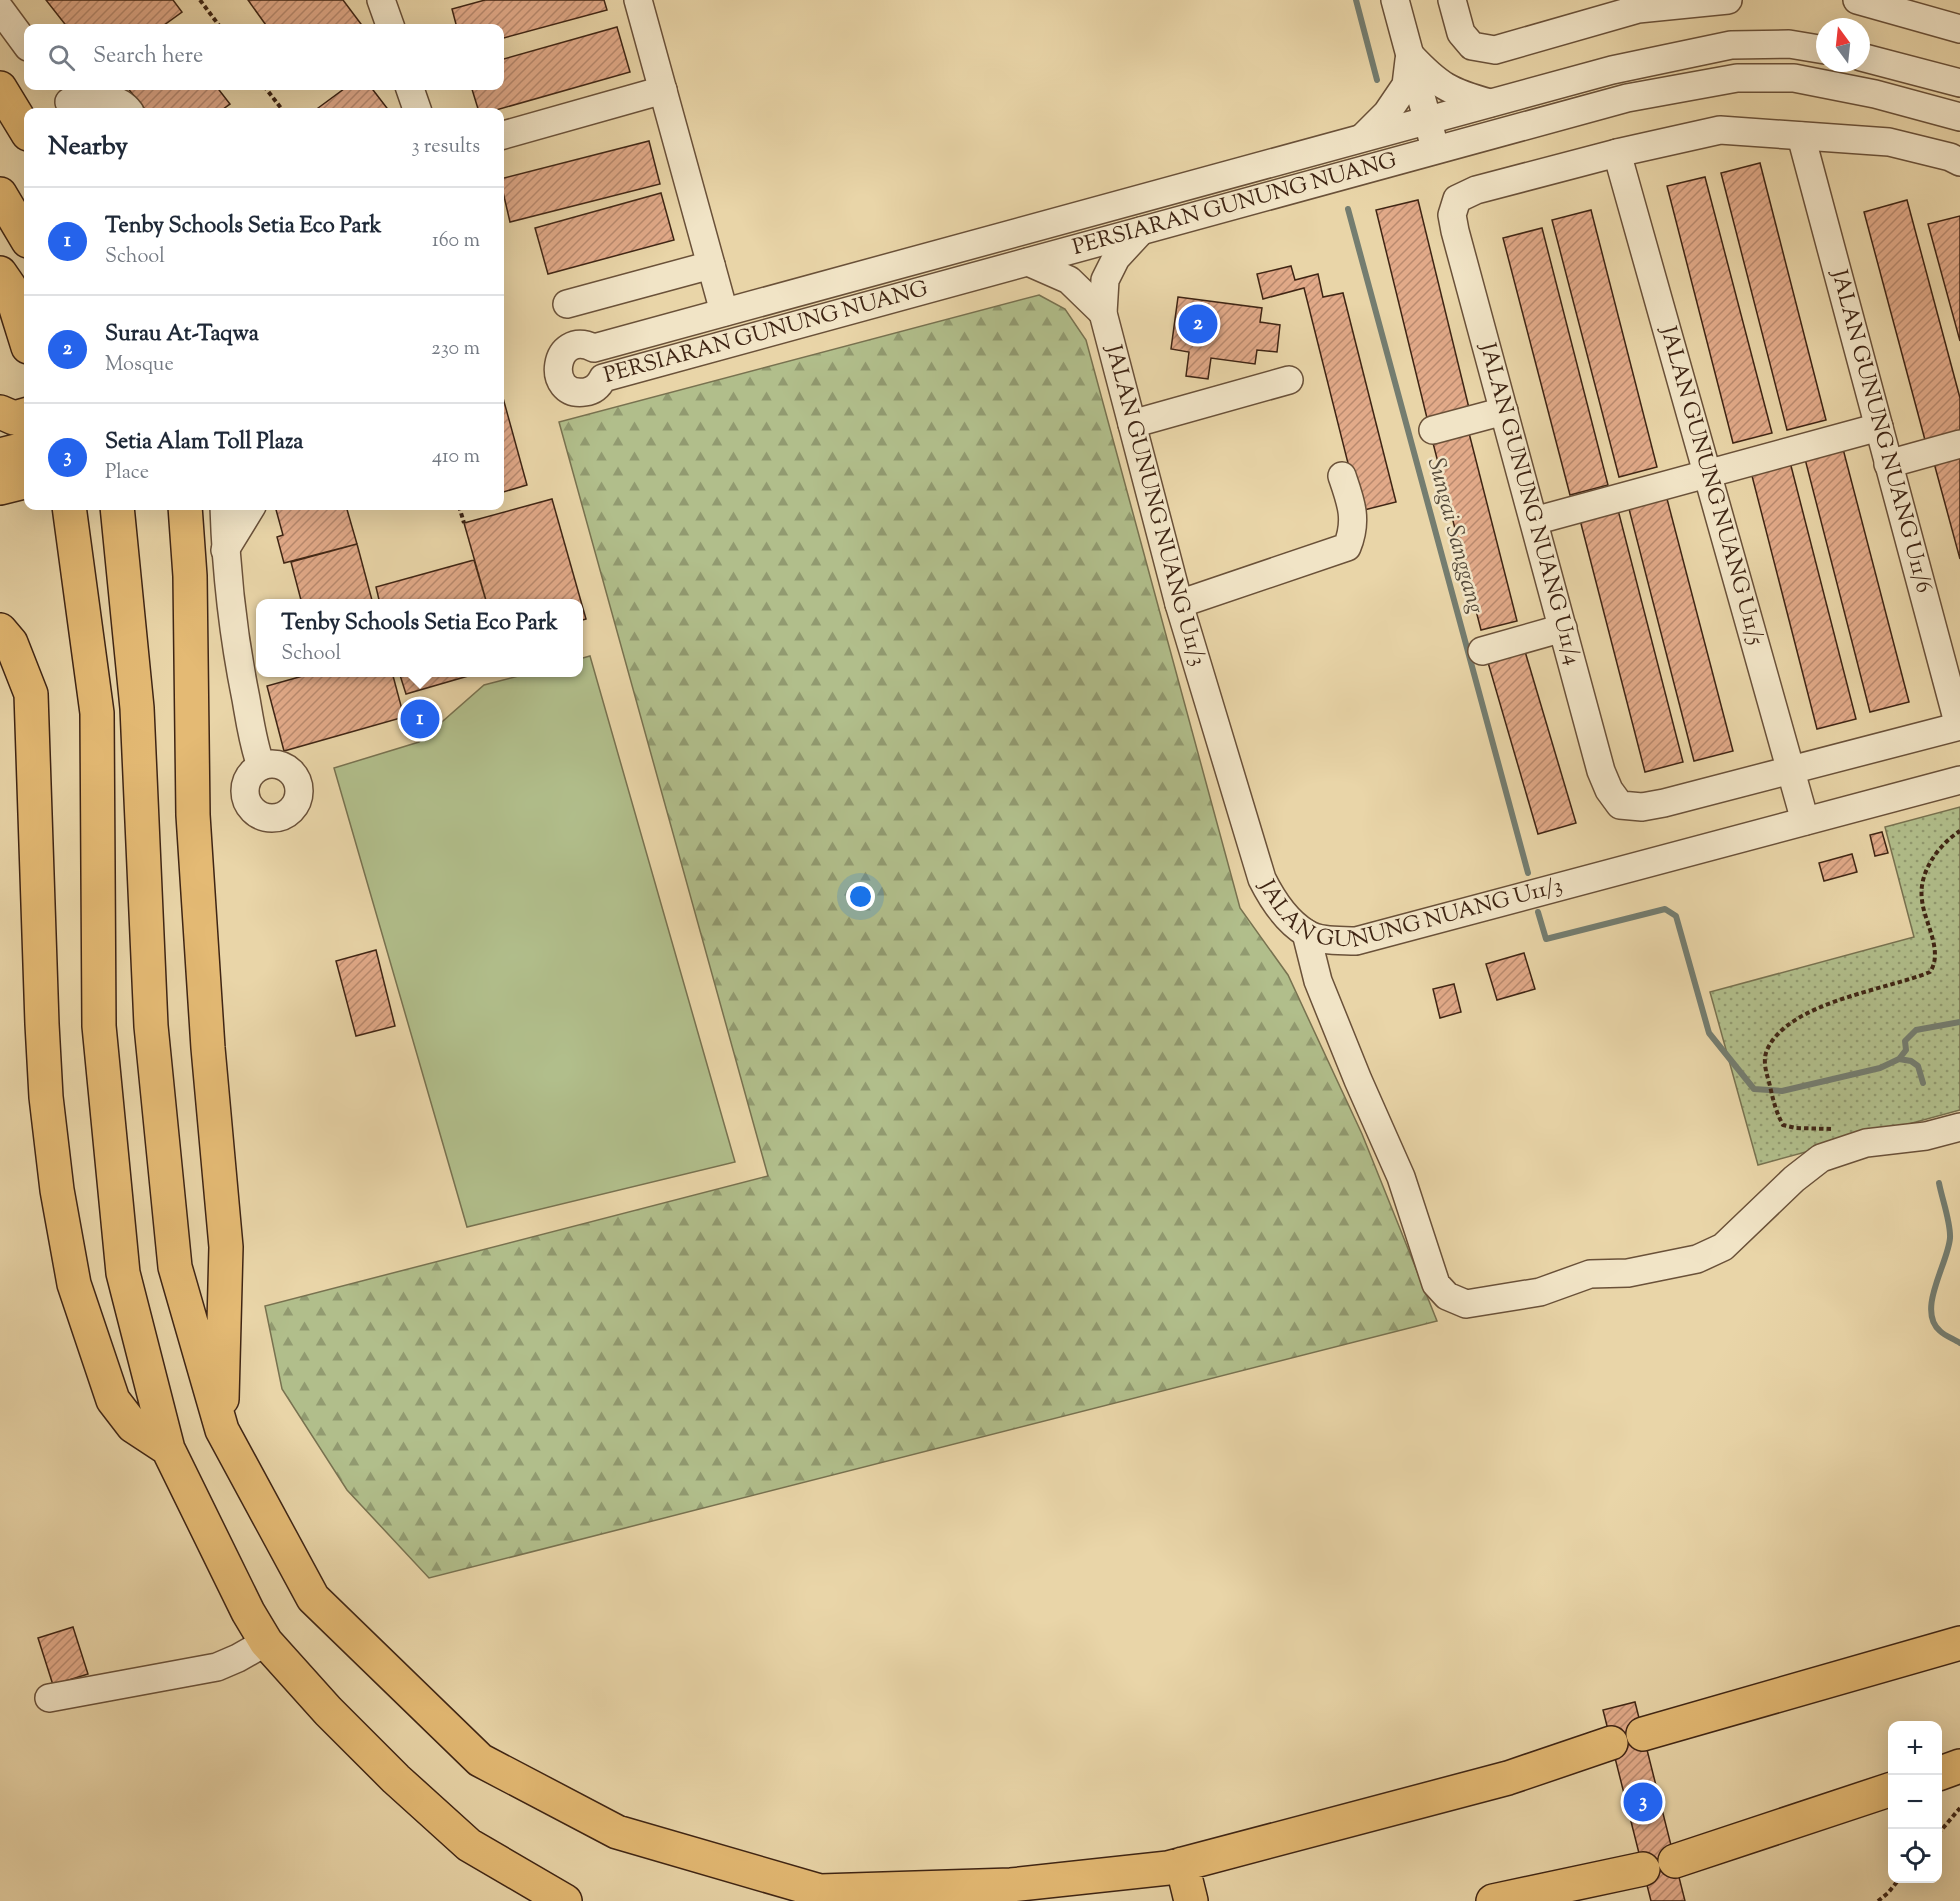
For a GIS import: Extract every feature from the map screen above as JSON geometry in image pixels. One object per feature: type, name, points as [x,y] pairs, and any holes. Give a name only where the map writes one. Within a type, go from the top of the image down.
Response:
[{"type":"highway","points":[[0,88],[24,127]]},
{"type":"highway","points":[[0,194],[24,234]]},
{"type":"highway","points":[[0,273],[9,286],[24,334]]},
{"type":"highway","points":[[0,412],[14,418],[24,415]]},
{"type":"highway","points":[[0,455],[24,449]]},
{"type":"highway","points":[[0,488],[24,482]]},
{"type":"highway","points":[[70,510],[97,713],[99,1026],[123,1273],[168,1449],[248,1612],[266,1642],[328,1711],[396,1779],[469,1845],[565,1901]]},
{"type":"highway","points":[[117,510],[137,708],[151,1026],[175,1267],[222,1430],[314,1598],[480,1760],[617,1832],[820,1891],[1011,1885],[1168,1868],[1508,1778],[1611,1743]]},
{"type":"highway","points":[[185,510],[190,576],[193,815],[208,1048],[226,1247],[222,1430]]},
{"type":"highway","points":[[0,630],[11,643],[31,694],[46,1097],[57,1190],[74,1284],[113,1400],[133,1426],[168,1449]]},
{"type":"highway","points":[[1643,1734],[1960,1643]]},
{"type":"highway","points":[[1942,1773],[1960,1766]]},
{"type":"highway","points":[[1675,1861],[1888,1791]]},
{"type":"highway","points":[[1182,1864],[1191,1901]]},
{"type":"highway","points":[[1493,1901],[1643,1869]]},
{"type":"street","points":[[381,0],[390,24]]},
{"type":"street","points":[[638,0],[724,312]]},
{"type":"street","points":[[1395,0],[1436,150]]},
{"type":"street","points":[[1452,0],[1461,33],[1472,46],[1495,50],[1637,5],[1728,0]]},
{"type":"street","points":[[1857,0],[1960,29]]},
{"type":"street","points":[[0,9],[24,42]]},
{"type":"street","name":"PERSIARAN GUNUNG NUANG","points":[[1816,49],[1789,44],[1731,45],[1612,70],[594,348],[583,344],[575,345],[561,355],[558,363],[559,379],[571,391],[588,392],[596,388],[603,378],[1627,98],[1737,78],[1794,78],[1875,94],[1960,117]]},
{"type":"street","points":[[1410,54],[1432,79],[1458,95],[1490,103]]},
{"type":"street","points":[[1362,138],[1387,113],[1406,84],[1410,54]]},
{"type":"street","points":[[1870,59],[1960,83]]},
{"type":"street","points":[[410,90],[417,108]]},
{"type":"street","points":[[504,135],[663,90]]},
{"type":"street","points":[[67,100],[107,99],[123,104],[126,108]]},
{"type":"street","points":[[1617,153],[1720,129],[1889,142],[1950,157],[1960,162]]},
{"type":"street","name":"JALAN GUNUNG NUANG U11/6","points":[[1802,136],[1960,726]]},
{"type":"street","name":"JALAN GUNUNG NUANG U11/4","points":[[1617,153],[1476,190],[1457,199],[1452,215],[1601,771],[1609,790],[1620,805],[1642,807],[1791,770]]},
{"type":"street","name":"JALAN GUNUNG NUANG U11/5","points":[[1617,153],[1805,821]]},
{"type":"street","name":"JALAN GUNUNG NUANG U11/3","points":[[1142,231],[1116,258],[1105,280],[1103,313],[1179,604],[1262,879],[1275,903],[1306,933],[1328,940],[1356,941],[1960,780]]},
{"type":"street","points":[[1028,262],[1069,280],[1103,313]]},
{"type":"street","points":[[567,304],[711,265]]},
{"type":"street","points":[[1132,424],[1289,380]]},
{"type":"street","points":[[1433,430],[1504,411]]},
{"type":"street","points":[[1534,521],[1880,427]]},
{"type":"street","points":[[1888,464],[1960,444]]},
{"type":"street","points":[[1179,604],[1347,547],[1352,535],[1353,508],[1342,476]]},
{"type":"street","points":[[224,510],[225,550],[234,634],[254,747],[261,766]]},
{"type":"street","points":[[225,550],[250,510]]},
{"type":"street","points":[[1482,651],[1563,628]]},
{"type":"street","points":[[1791,770],[1960,726]]},
{"type":"street","points":[[1306,933],[1318,981],[1401,1177],[1436,1284],[1447,1296],[1466,1304],[1540,1292],[1590,1274],[1628,1273],[1697,1259],[1723,1247],[1794,1179],[1821,1158],[1866,1143],[1926,1136],[1960,1128]]},
{"type":"street","points":[[49,1698],[217,1666],[238,1658],[266,1642]]},
{"type":"path","points":[[200,0],[218,24]]},
{"type":"path","points":[[267,90],[281,108]]},
{"type":"path","points":[[460,510],[464,523]]},
{"type":"path","points":[[1775,1107],[1764,1064],[1767,1050],[1783,1029],[1808,1012],[1930,972],[1935,964],[1935,954],[1922,900],[1922,886],[1937,850],[1960,831]]},
{"type":"path","points":[[1942,1829],[1960,1808]]},
{"type":"path","points":[[1878,1901],[1896,1883]]},
{"type":"green space","points":[[1039,295],[1065,309],[1086,340],[1240,908],[1288,975],[1362,1134],[1437,1321],[429,1578],[347,1490],[282,1389],[265,1306],[768,1176],[559,422]]},
{"type":"green space","points":[[590,656],[735,1162],[467,1227],[334,768],[419,742],[484,685],[515,677],[583,677],[583,658]]},
{"type":"green space","points":[[1960,807],[1960,1110],[1758,1165],[1710,992],[1914,937],[1885,827]]},
{"type":"building","points":[[46,0],[173,0],[182,12],[166,24],[65,24]]},
{"type":"building","points":[[248,0],[343,0],[361,24],[265,24]]},
{"type":"building","points":[[485,0],[604,0],[607,10],[504,38],[504,24],[456,24],[452,9]]},
{"type":"building","points":[[617,27],[630,72],[503,108],[478,108],[472,90],[504,90],[504,59]]},
{"type":"building","points":[[129,90],[219,90],[230,104],[224,108],[144,108]]},
{"type":"building","points":[[343,90],[373,90],[387,108],[318,108]]},
{"type":"building","points":[[649,141],[660,184],[510,222],[504,196],[504,178]]},
{"type":"building","points":[[1760,163],[1826,420],[1787,430],[1721,173]]},
{"type":"building","points":[[1705,177],[1772,433],[1733,443],[1667,186]]},
{"type":"building","points":[[661,193],[674,240],[548,274],[535,228]]},
{"type":"building","points":[[1418,200],[1469,408],[1427,418],[1376,210]]},
{"type":"building","points":[[1907,200],[1960,398],[1960,431],[1925,440],[1864,212]]},
{"type":"building","points":[[1591,210],[1657,467],[1619,477],[1552,220]]},
{"type":"building","points":[[1960,216],[1960,341],[1928,224]]},
{"type":"building","points":[[1542,228],[1608,485],[1570,495],[1503,238]]},
{"type":"building","points":[[1291,266],[1295,280],[1318,274],[1323,297],[1343,293],[1396,502],[1360,511],[1304,288],[1263,299],[1257,274]]},
{"type":"building","points":[[1178,297],[1262,308],[1260,322],[1280,325],[1277,352],[1257,350],[1255,364],[1211,358],[1208,379],[1186,376],[1189,352],[1171,349]]},
{"type":"building","points":[[504,402],[527,485],[504,492]]},
{"type":"building","points":[[1469,433],[1517,621],[1481,630],[1433,443]]},
{"type":"building","points":[[1842,445],[1909,702],[1870,712],[1804,455]]},
{"type":"building","points":[[1960,456],[1960,559],[1934,463]]},
{"type":"building","points":[[1790,462],[1856,719],[1817,729],[1751,472]]},
{"type":"building","points":[[1666,495],[1733,751],[1694,761],[1628,505]]},
{"type":"building","points":[[552,499],[580,599],[486,599],[464,523]]},
{"type":"building","points":[[1617,506],[1683,762],[1645,772],[1579,516]]},
{"type":"building","points":[[276,510],[347,510],[357,544],[284,563],[277,537],[283,535]]},
{"type":"building","points":[[357,544],[372,599],[301,599],[291,562]]},
{"type":"building","points":[[474,560],[486,599],[379,599],[376,587]]},
{"type":"building","points":[[1524,648],[1576,823],[1538,834],[1487,659]]},
{"type":"building","points":[[299,677],[393,677],[404,717],[284,751],[267,686]]},
{"type":"building","points":[[401,677],[465,677],[406,694]]},
{"type":"building","points":[[1882,832],[1888,853],[1875,856],[1870,835]]},
{"type":"building","points":[[1852,854],[1857,872],[1824,881],[1819,863]]},
{"type":"building","points":[[376,950],[395,1026],[356,1036],[336,961]]},
{"type":"building","points":[[1524,953],[1535,989],[1497,1000],[1486,964]]},
{"type":"building","points":[[1454,984],[1461,1012],[1440,1018],[1433,989]]},
{"type":"building","points":[[73,1627],[88,1674],[53,1685],[38,1638]]},
{"type":"building","points":[[1635,1702],[1685,1901],[1651,1901],[1603,1710]]},
{"type":"waterway","name":"Sungai Sanggang","points":[[1356,0],[1377,80]]},
{"type":"waterway","name":"Sungai Sanggang","points":[[1348,209],[1528,873]]},
{"type":"waterway","name":"Sungai Sanggang","points":[[1538,912],[1546,939],[1665,909],[1676,916],[1709,1033],[1754,1089],[1782,1091],[1880,1068],[1899,1059],[1911,1061],[1918,1066],[1923,1083]]},
{"type":"waterway","points":[[1899,1059],[1906,1050],[1905,1041],[1916,1030],[1960,1022]]},
{"type":"waterway","name":"Sungai Sanggang","points":[[1939,1183],[1948,1218],[1950,1238],[1935,1286],[1931,1311],[1933,1322],[1940,1331],[1960,1343]]},
{"type":"place","name":"Surau At-Taqwa","points":[[1198,324]]},
{"type":"place","name":"Tenby Schools Setia Eco Park","points":[[420,719]]},
{"type":"place","name":"Setia Alam Toll Plaza","points":[[1643,1802]]}]
